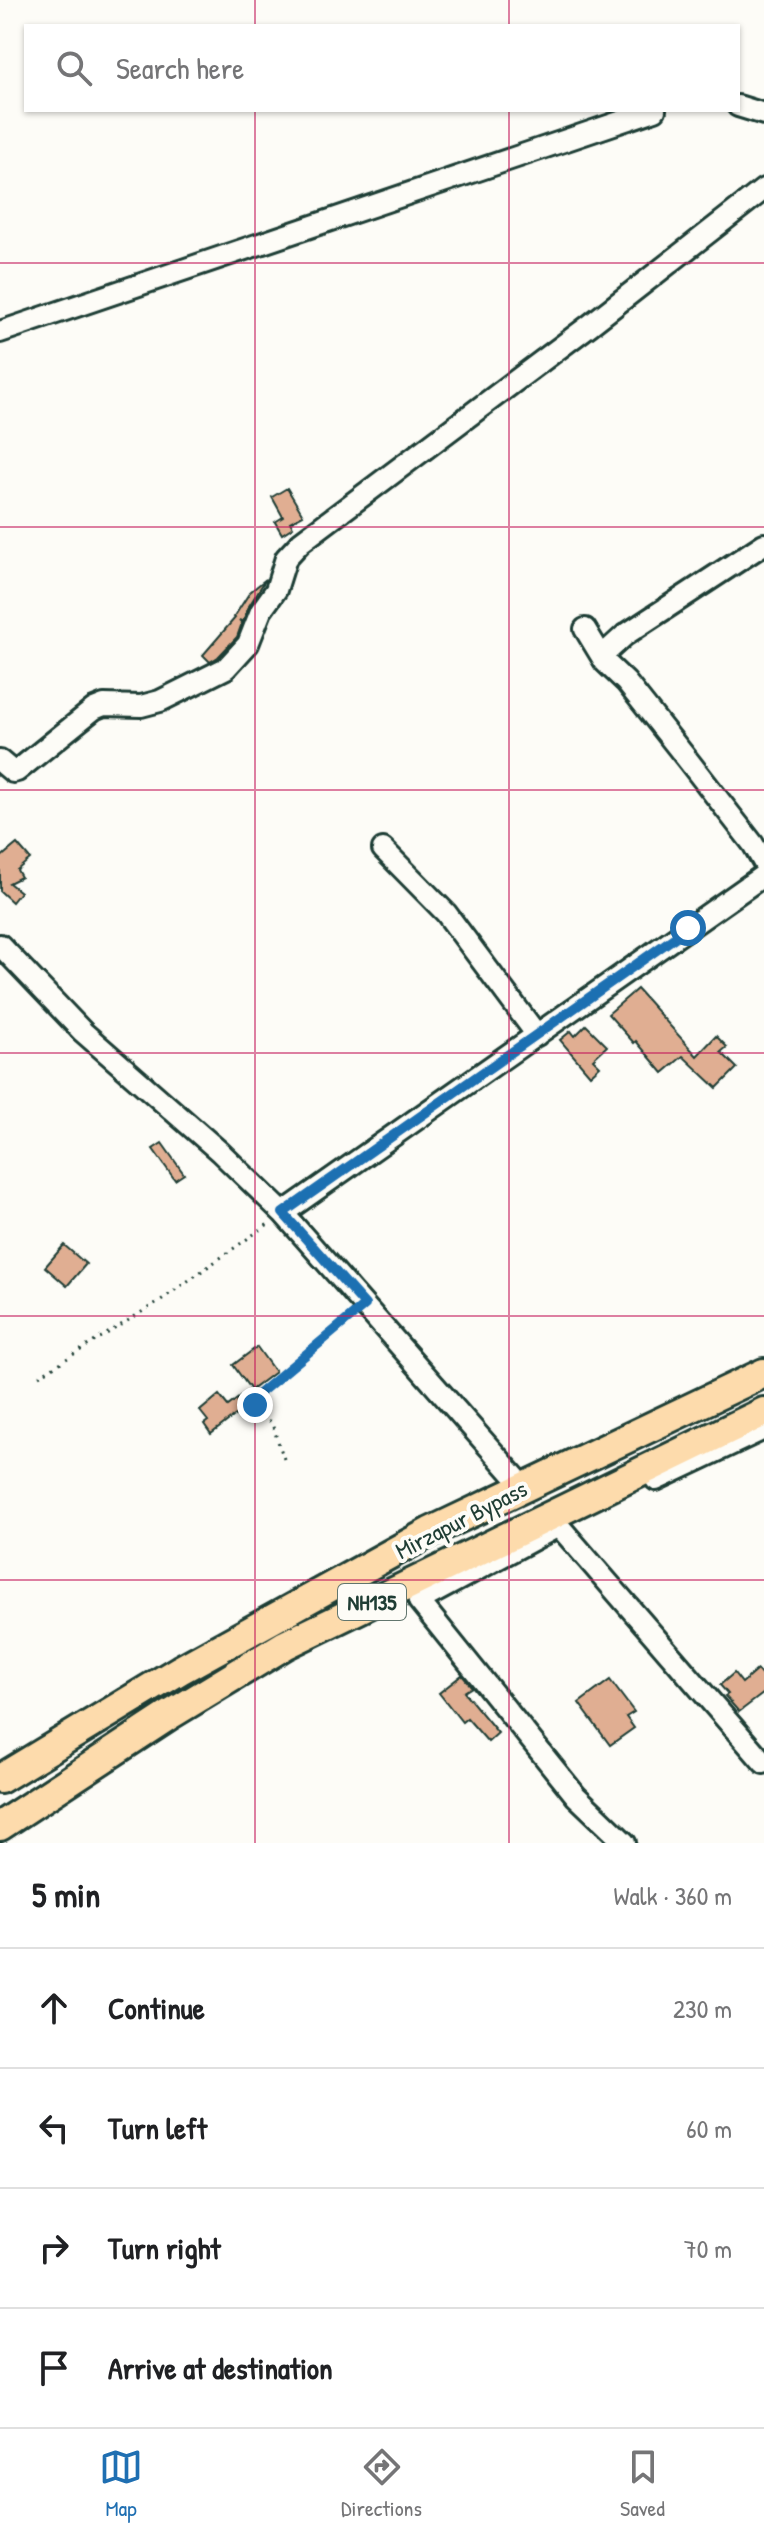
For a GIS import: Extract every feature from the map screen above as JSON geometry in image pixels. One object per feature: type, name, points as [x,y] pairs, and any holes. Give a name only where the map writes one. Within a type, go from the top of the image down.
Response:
[{"type":"highway","name":"Mirzapur Bypass","points":[[0,1779],[180,1670],[430,1532],[764,1373]]},
{"type":"highway","name":"NH135","points":[[0,1826],[168,1716],[285,1645],[764,1412]]},
{"type":"street","points":[[740,107],[764,114]]},
{"type":"street","points":[[0,332],[649,112]]},
{"type":"street","points":[[0,761],[13,772],[17,771],[94,709],[104,705],[141,706],[160,701],[226,668],[248,644],[261,611],[276,590],[286,558],[301,542],[590,325],[764,189]]},
{"type":"street","points":[[602,656],[625,635],[764,544]]},
{"type":"street","points":[[585,629],[602,656],[687,759],[753,844],[764,863]]},
{"type":"street","points":[[383,849],[446,913],[537,1035]]},
{"type":"street","points":[[283,1213],[764,875]]},
{"type":"street","points":[[0,945],[83,1032],[220,1152],[283,1213],[524,1487]]},
{"type":"street","points":[[625,1843],[576,1796],[419,1601],[559,1526],[764,1429]]},
{"type":"street","points":[[559,1526],[764,1763]]},
{"type":"path","points":[[39,1376],[161,1300],[283,1213]]},
{"type":"path","points":[[284,1459],[272,1424],[255,1405],[255,1397],[365,1305]]},
{"type":"building","points":[[287,488],[303,515],[290,522],[293,527],[282,534],[275,522],[283,517],[272,497]]},
{"type":"building","points":[[266,579],[243,622],[239,620],[242,623],[237,637],[210,662],[203,655],[235,618],[250,592]]},
{"type":"building","points":[[17,844],[30,859],[17,870],[21,877],[9,883],[20,892],[12,902],[0,891],[0,858]]},
{"type":"building","points":[[637,989],[697,1056],[716,1036],[727,1047],[721,1052],[737,1068],[717,1088],[683,1056],[663,1073],[608,1014]]},
{"type":"building","points":[[586,1025],[607,1046],[593,1059],[600,1066],[590,1075],[560,1040],[571,1031],[575,1036]]},
{"type":"building","points":[[162,1143],[184,1174],[175,1180],[153,1149]]},
{"type":"building","points":[[64,1245],[86,1264],[67,1286],[45,1267]]},
{"type":"building","points":[[257,1347],[275,1372],[251,1390],[233,1365]]},
{"type":"building","points":[[244,1394],[251,1403],[211,1434],[204,1424],[208,1421],[200,1411],[219,1395],[228,1406]]},
{"type":"building","points":[[757,1670],[764,1678],[764,1693],[739,1712],[720,1685],[734,1673],[742,1683]]},
{"type":"building","points":[[462,1675],[472,1687],[464,1692],[498,1733],[488,1742],[467,1718],[462,1722],[439,1693]]},
{"type":"building","points":[[610,1680],[634,1712],[626,1717],[634,1728],[610,1745],[579,1703]]},
{"type":"route","points":[[255,1405],[255,1397],[365,1305],[283,1213],[688,928]]}]
